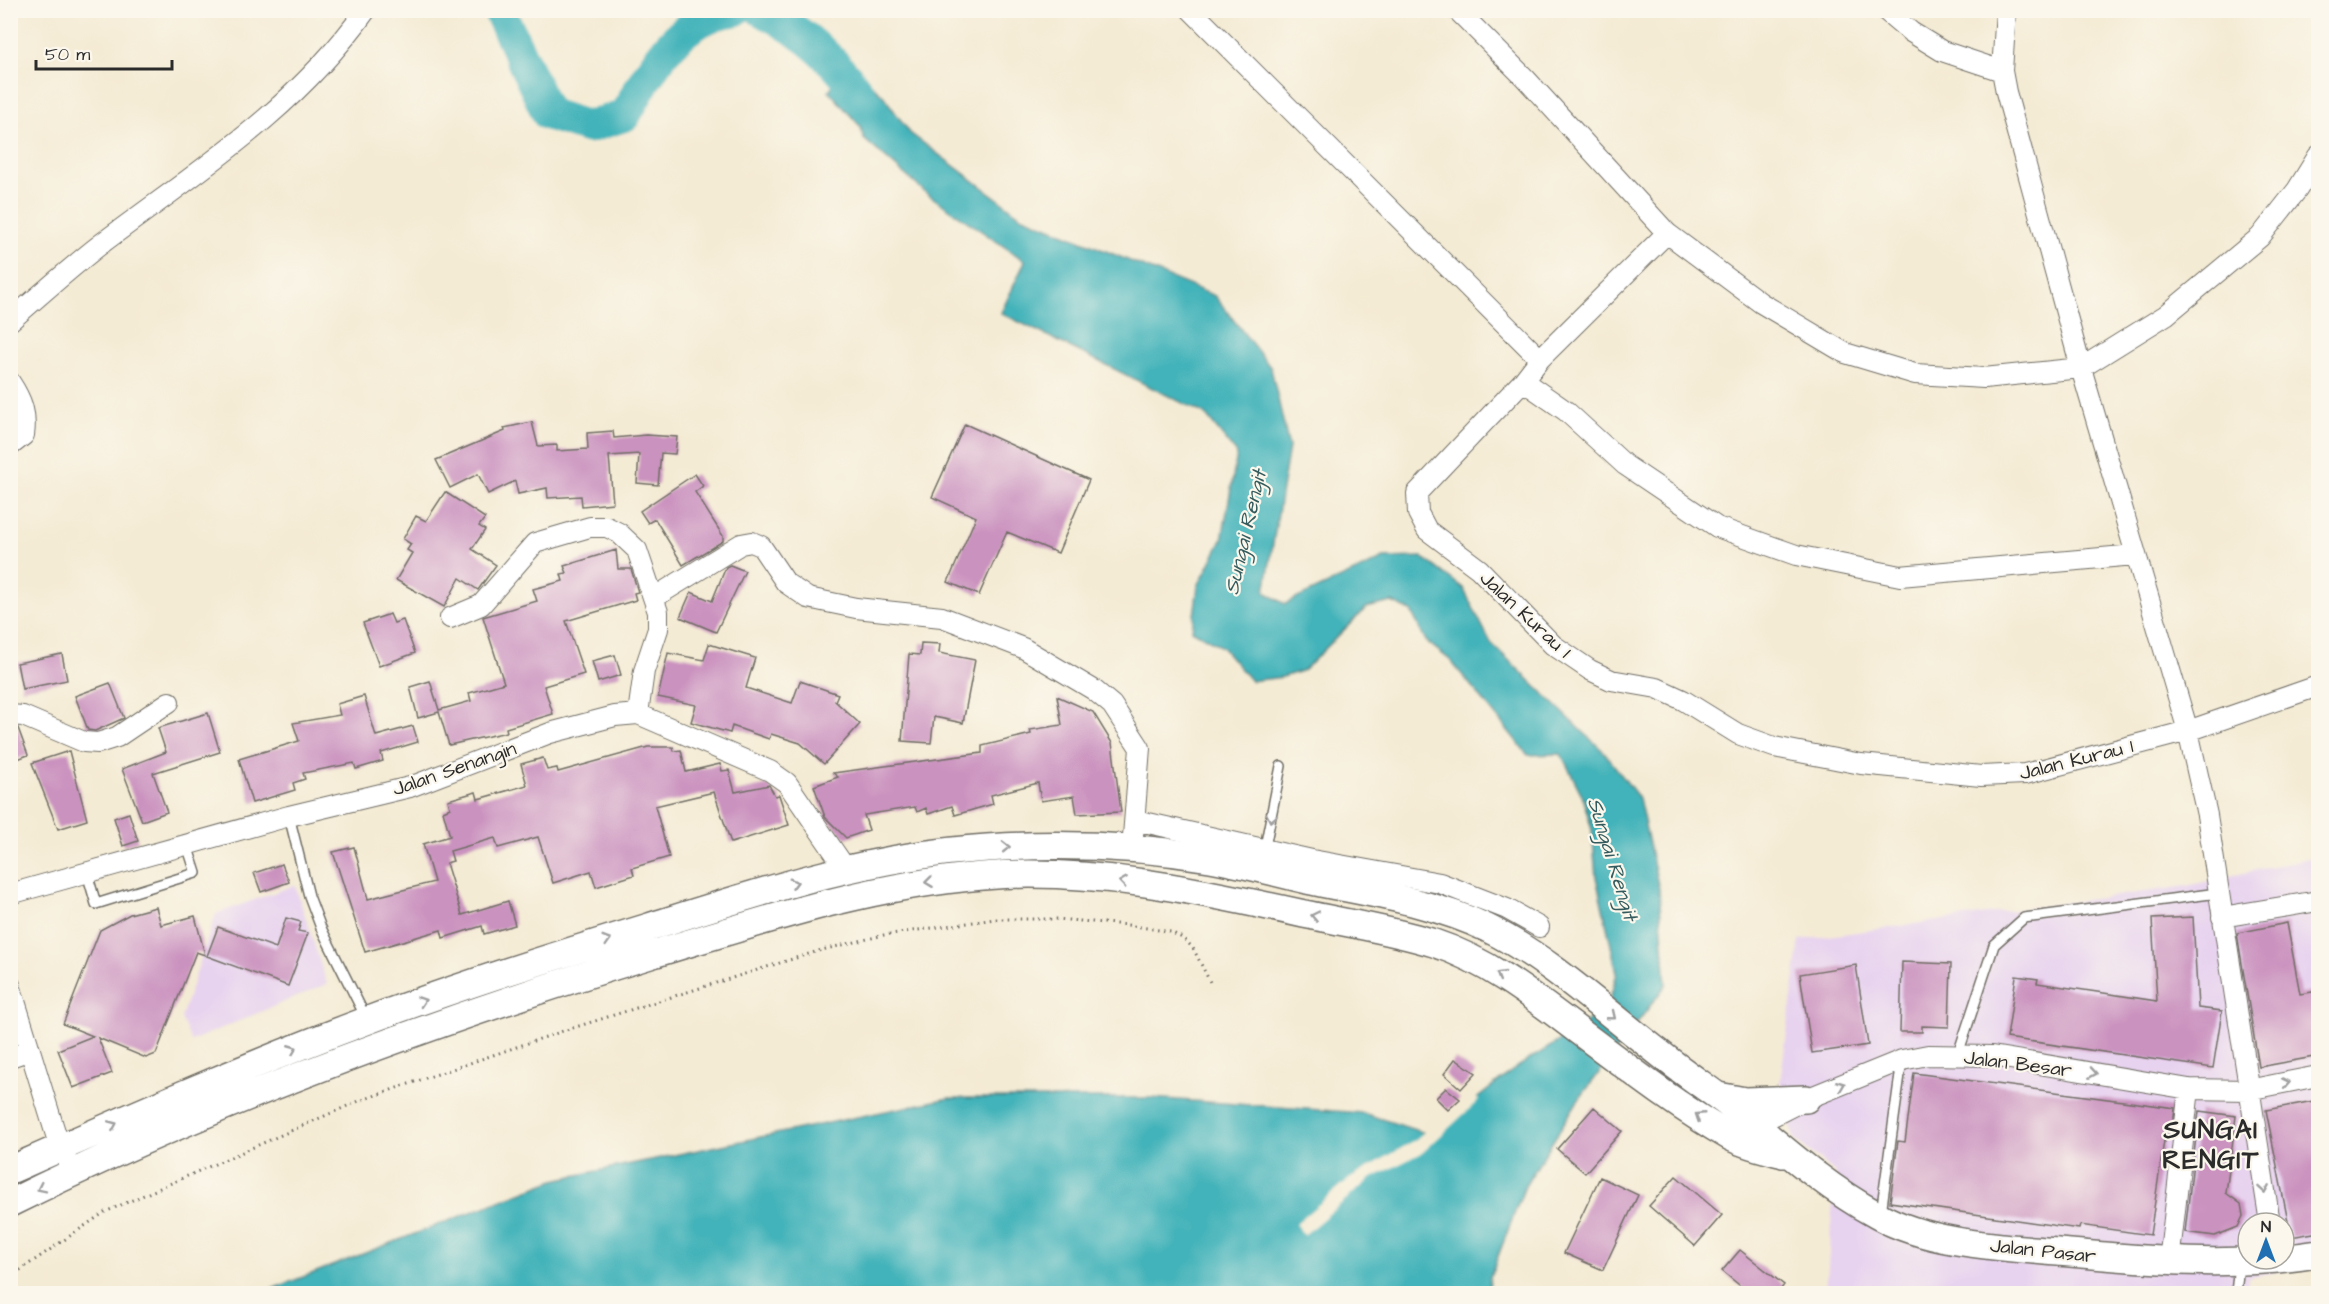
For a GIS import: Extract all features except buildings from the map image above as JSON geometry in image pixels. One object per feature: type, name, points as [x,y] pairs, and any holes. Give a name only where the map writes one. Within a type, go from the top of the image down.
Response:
[{"type":"main road","points":[[10,1170],[234,1072],[367,1020],[520,967],[767,890],[846,869],[922,854],[988,848],[1055,846],[1132,849],[1207,858],[1263,858],[1446,911],[1489,929],[1568,980],[1714,1095],[1744,1131]]},
{"type":"main road","points":[[10,1203],[72,1172],[233,1102],[349,1056],[533,991],[774,917],[855,895],[923,882],[987,875],[1073,874],[1202,891],[1436,944],[1473,960],[1548,1008],[1637,1075],[1744,1131]]},
{"type":"main road","points":[[1714,1095],[1745,1101],[1806,1099]]},
{"type":"main road","name":"Jalan Pasar","points":[[1744,1131],[1790,1156],[1880,1218],[1926,1233],[1992,1246],[2169,1262],[2236,1263]]},
{"type":"main road","name":"Jalan Pasar","points":[[2296,1257],[2319,1254]]},
{"type":"street","points":[[10,321],[99,246],[212,163],[292,97],[338,49],[366,10]]},
{"type":"street","points":[[1191,10],[1539,359]]},
{"type":"street","points":[[1457,10],[1525,78],[1667,233],[1761,303],[1845,353],[1915,374],[1984,378],[2081,368],[2166,315],[2260,237],[2297,190],[2319,156]]},
{"type":"street","points":[[1885,10],[1911,32],[1942,51],[2002,70]]},
{"type":"street","points":[[2006,10],[2002,70],[2006,92],[2081,368],[2188,731],[2207,815],[2268,1211]]},
{"type":"street","name":"Jalan Kurau 1","points":[[1667,233],[1539,359],[1523,381],[1417,493],[1418,513],[1427,530],[1479,569],[1552,645],[1590,670],[1611,680],[1657,688],[1683,700],[1738,734],[1774,747],[1862,764],[1981,776],[2025,774],[2188,731],[2319,686]]},
{"type":"street","points":[[1523,381],[1566,411],[1625,465],[1718,527],[1796,555],[1900,576],[2135,555]]},
{"type":"street","points":[[10,382],[20,397],[26,418],[24,435],[10,446]]},
{"type":"street","points":[[450,618],[481,605],[535,543],[590,527],[607,527],[630,541],[638,550],[655,597],[658,629],[644,671],[638,714],[770,771],[787,783],[846,869]]},
{"type":"street","points":[[655,597],[741,544],[752,542],[761,546],[786,584],[807,598],[856,608],[942,616],[1023,648],[1094,690],[1122,719],[1140,748],[1132,849]]},
{"type":"street","points":[[10,716],[23,716],[84,742],[98,743],[117,737],[170,702]]},
{"type":"street","name":"Jalan Senangin","points":[[10,894],[289,816],[410,787],[582,724],[615,716],[638,714]]},
{"type":"street","points":[[1135,820],[1263,858],[1312,860],[1440,883],[1507,909],[1539,927]]},
{"type":"street","points":[[2222,917],[2319,902]]},
{"type":"street","points":[[10,985],[60,1148],[72,1172]]},
{"type":"street","points":[[10,1057],[30,1050]]},
{"type":"street","name":"Jalan Besar","points":[[1744,1131],[1806,1099],[1902,1060],[1928,1055],[1992,1056],[2189,1089],[2248,1090],[2319,1076]]},
{"type":"street","points":[[2169,1262],[2189,1089]]},
{"type":"lane","points":[[1263,858],[1281,766]]},
{"type":"lane","points":[[289,816],[309,896],[321,928],[367,1020]]},
{"type":"lane","points":[[87,873],[96,904],[196,873],[187,845]]},
{"type":"lane","points":[[1958,1054],[1994,945],[2024,918],[2218,893]]},
{"type":"lane","points":[[1880,1218],[1902,1060]]},
{"type":"lane","points":[[2236,1293],[2238,1271]]},
{"type":"path","points":[[10,1277],[105,1212],[360,1101],[564,1031],[818,951],[873,938],[995,919],[1056,919],[1128,925],[1171,932],[1184,939],[1193,948],[1211,984]]},
{"type":"shaded area","points":[[2318,856],[2318,1264],[2296,1268],[2296,1211],[2236,1211],[2236,1271],[2280,1271],[2248,1277],[2247,1293],[1826,1293],[1835,1172],[1794,1139],[1780,1082],[1800,940],[2187,886]]},
{"type":"shaded area","points":[[295,885],[327,984],[191,1041],[181,1018],[216,914]]},
{"type":"water","points":[[847,64],[882,94],[910,133],[1021,216],[1215,296],[1271,368],[1289,447],[1265,592],[1285,604],[1384,558],[1422,557],[1463,588],[1491,643],[1604,752],[1639,798],[1659,889],[1666,985],[1577,1102],[1525,1186],[1490,1277],[1489,1293],[259,1294],[554,1180],[949,1098],[1151,1098],[1363,1113],[1431,1135],[1517,1067],[1577,1030],[1609,1003],[1617,973],[1596,877],[1592,830],[1582,795],[1561,754],[1528,755],[1450,660],[1426,641],[1411,611],[1392,602],[1366,608],[1304,670],[1283,677],[1251,681],[1222,647],[1192,630],[1198,586],[1222,540],[1237,454],[1205,414],[1001,313],[1025,261],[926,193],[864,139],[860,126],[829,91]]},
{"type":"pier","points":[[1474,1096],[1479,1100],[1422,1153],[1370,1179],[1304,1235],[1295,1224],[1349,1179],[1415,1140],[1426,1130],[1430,1132]]},
{"type":"waterway","name":"Sungai Rengit","points":[[499,10],[548,114],[588,127],[625,115],[656,64],[682,34],[715,14],[735,10]]},
{"type":"waterway","name":"Sungai Rengit","points":[[761,10],[793,29],[822,52],[847,78],[868,108]]},
{"type":"district","name":"SUNGAI RENGIT","points":[[2211,1144]]}]
